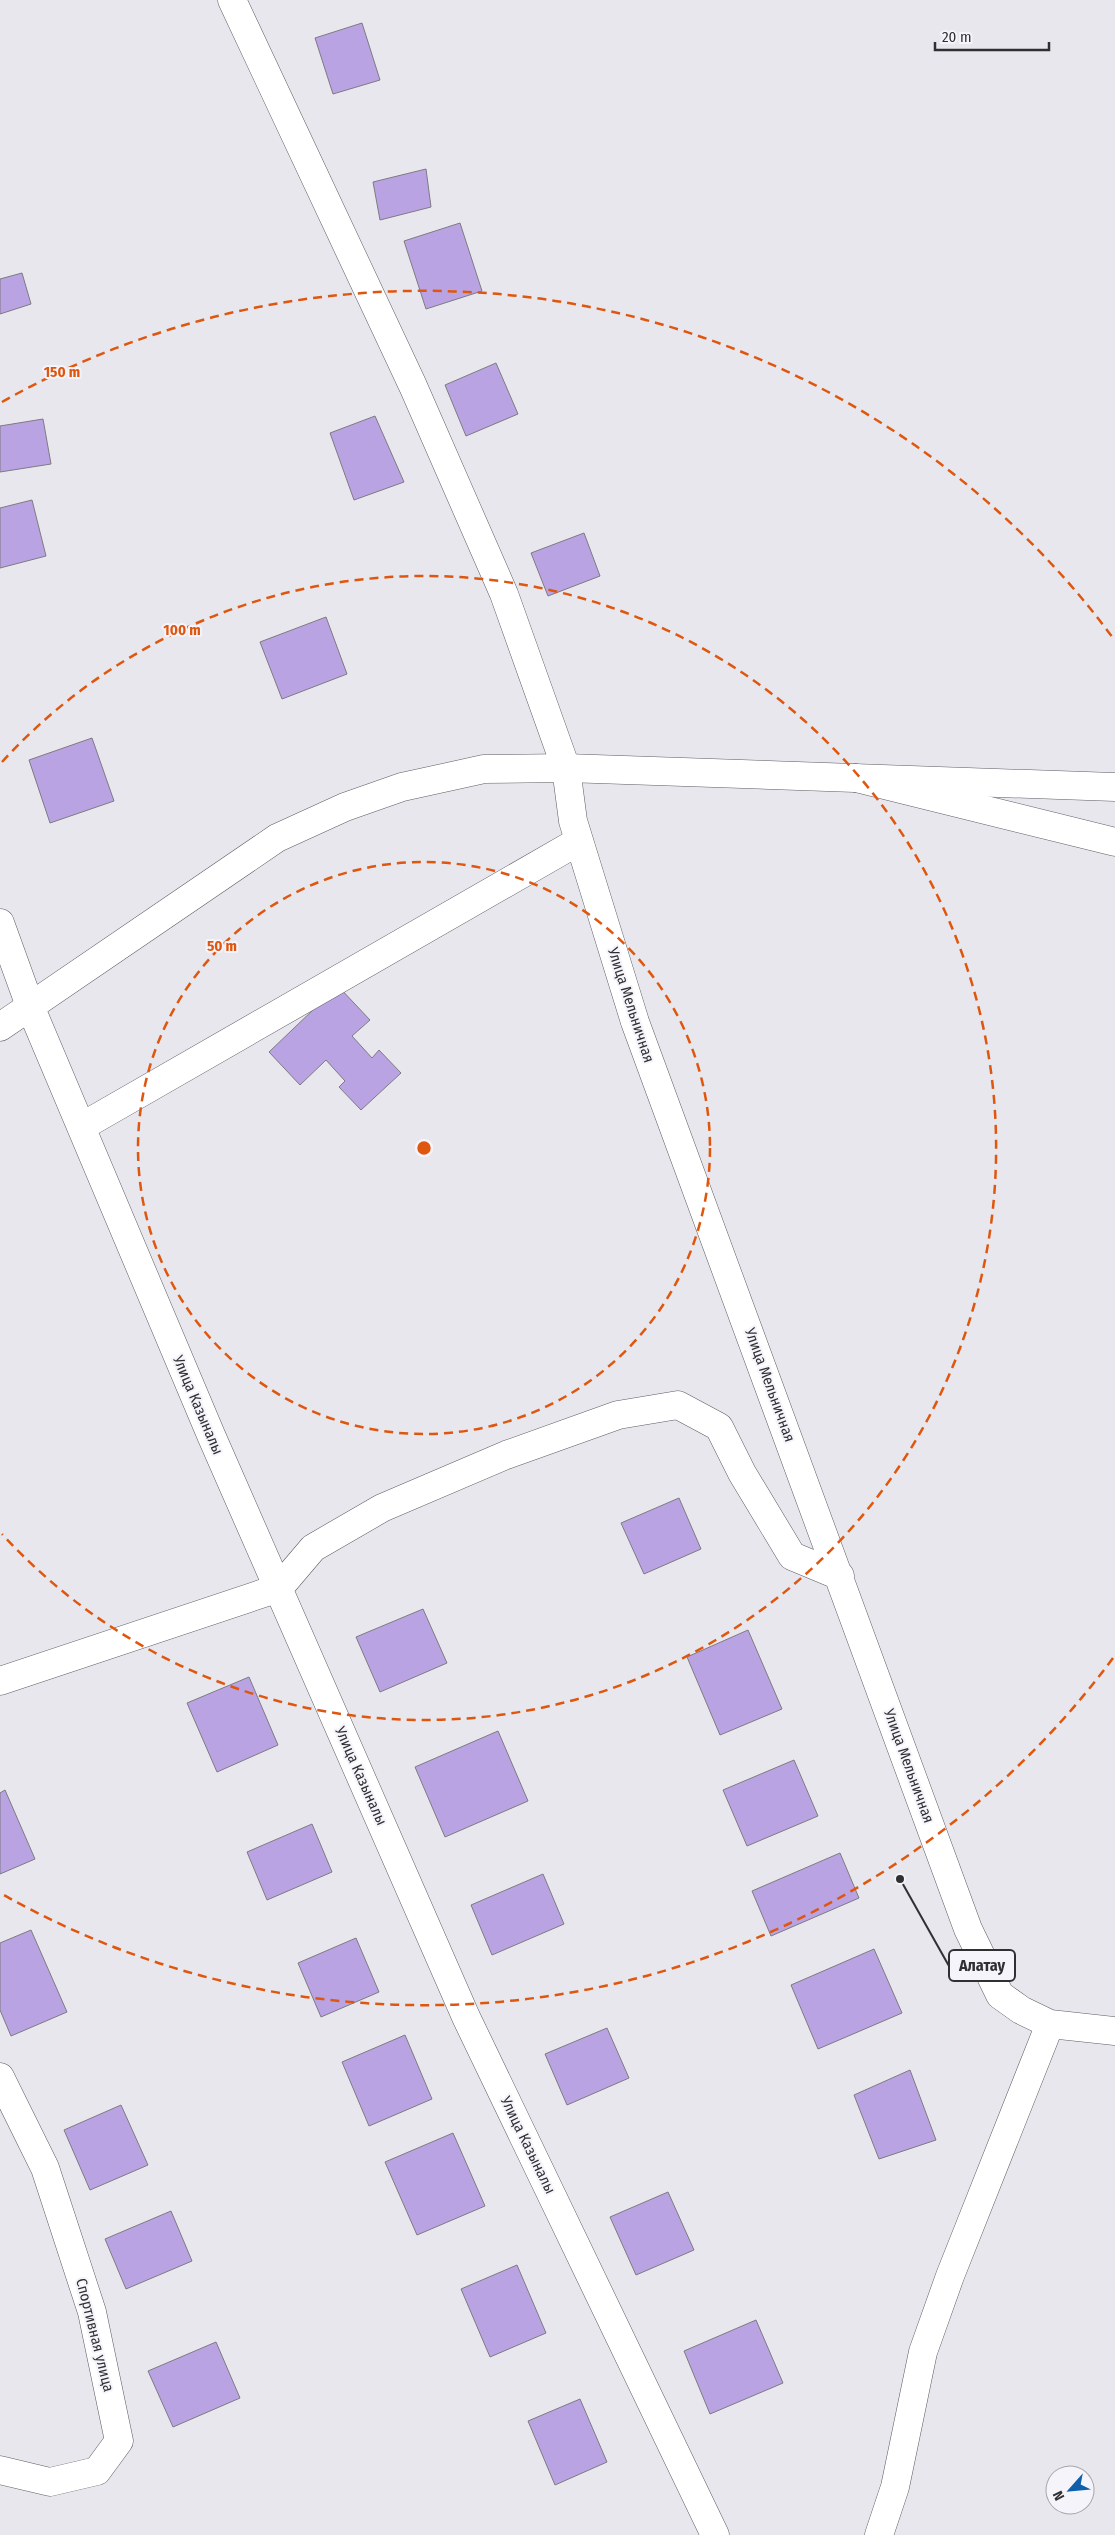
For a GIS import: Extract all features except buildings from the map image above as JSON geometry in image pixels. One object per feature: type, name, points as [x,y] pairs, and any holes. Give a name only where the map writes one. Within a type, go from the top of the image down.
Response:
[{"type":"main road","name":"Улица Мельничная","points":[[232,0],[425,413],[504,594],[566,768],[573,821],[635,1022],[840,1576],[968,1929],[1000,1995],[1021,2010],[1050,2024]]},
{"type":"main road","points":[[0,1027],[277,838],[345,807],[402,787],[484,769],[566,768],[1115,787]]},
{"type":"main road","points":[[856,778],[1115,842]]},
{"type":"main road","points":[[81,1127],[579,842]]},
{"type":"main road","name":"Улица Казыналы","points":[[0,923],[30,1006],[81,1127],[466,2017],[715,2535]]},
{"type":"main road","points":[[0,1681],[279,1588],[313,1548],[382,1508],[506,1455],[618,1415],[678,1405],[719,1427],[742,1473],[792,1556],[840,1576]]},
{"type":"main road","points":[[879,2535],[895,2487],[923,2352],[950,2276],[1050,2024],[1115,2031]]},
{"type":"main road","name":"Спортивная улица","points":[[0,2077],[48,2177],[92,2312],[119,2441],[97,2471],[50,2482],[0,2470]]},
{"type":"place","name":"Алатау","points":[[900,1879]]}]
